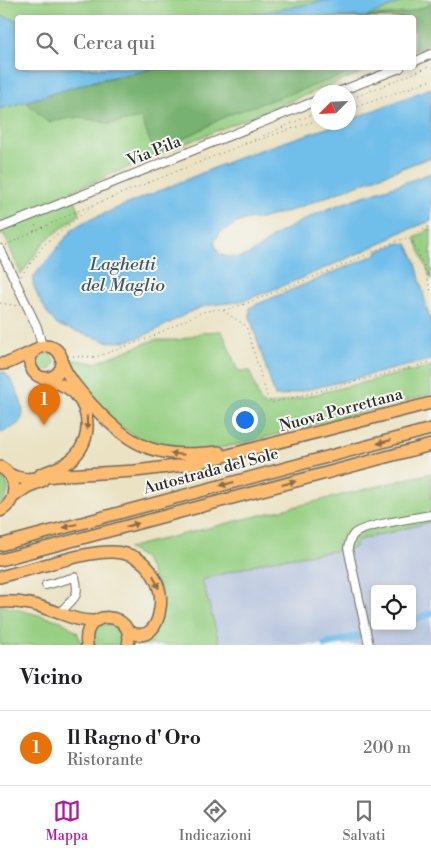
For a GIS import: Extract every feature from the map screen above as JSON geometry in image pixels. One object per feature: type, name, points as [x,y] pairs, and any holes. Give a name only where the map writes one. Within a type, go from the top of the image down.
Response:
[{"type":"highway","points":[[32,370],[30,360],[38,349]]},
{"type":"highway","points":[[4,363],[38,349],[54,349],[61,359],[68,377],[106,420],[123,434],[143,446],[162,452],[189,455],[260,448]]},
{"type":"highway","points":[[46,378],[58,372],[61,359]]},
{"type":"highway","points":[[0,466],[9,474],[26,479],[50,471],[68,462],[80,450],[87,434],[87,416],[76,394],[62,385],[38,376],[32,370],[21,365],[4,363]]},
{"type":"highway","name":"Nuova Porrettana","points":[[26,479],[165,468],[201,462],[431,403]]},
{"type":"highway","name":"Autostrada del Sole","points":[[0,545],[431,429]]},
{"type":"highway","name":"Autostrada del Sole","points":[[0,560],[431,445]]},
{"type":"highway","points":[[0,511],[10,504],[13,497],[14,489],[9,474]]},
{"type":"highway","points":[[13,497],[27,487],[52,477]]},
{"type":"highway","points":[[0,577],[102,551],[122,553],[134,558],[145,566],[155,579],[161,605],[157,622],[150,632],[134,635],[128,632],[120,621],[114,618],[102,618],[91,625],[87,641]]},
{"type":"highway","points":[[0,602],[8,601],[44,608],[86,621],[96,621]]},
{"type":"highway","points":[[65,615],[81,629],[87,641]]},
{"type":"highway","points":[[128,632],[128,645]]},
{"type":"street","points":[[416,61],[431,54]]},
{"type":"street","points":[[356,85],[395,70]]},
{"type":"street","name":"Via Pila","points":[[0,228],[311,103]]},
{"type":"street","points":[[0,248],[37,327],[38,349]]},
{"type":"street","points":[[368,645],[348,548],[350,539],[355,533],[376,526],[431,514]]},
{"type":"street","points":[[46,585],[75,577],[78,587],[77,594],[65,615]]},
{"type":"path","points":[[356,97],[431,66]]},
{"type":"path","points":[[356,107],[431,80]]},
{"type":"path","points":[[0,248],[73,213],[311,115]]},
{"type":"path","points":[[232,149],[311,122]]},
{"type":"path","points":[[20,277],[45,244],[93,205]]},
{"type":"path","points":[[34,232],[37,214]]},
{"type":"path","points":[[61,359],[96,357],[149,338],[202,312],[218,309],[224,310],[242,305],[346,264],[396,241],[409,238],[431,225]]},
{"type":"path","points":[[409,238],[421,258],[431,292]]},
{"type":"path","points":[[0,303],[20,306]]},
{"type":"path","points":[[224,310],[246,326],[267,396],[272,403],[431,362]]},
{"type":"shaded area","points":[[431,522],[431,645],[220,645],[202,580],[267,561],[353,548],[358,540]]},
{"type":"green space","points":[[0,0],[431,0],[431,44],[416,50],[416,15],[15,15],[15,70],[368,70],[331,85],[311,85],[311,93],[72,191],[80,214],[45,241],[21,274],[4,234],[0,236]]},
{"type":"green space","points":[[431,4],[431,44],[416,50],[416,15],[386,15],[407,13]]},
{"type":"green space","points":[[149,70],[359,70],[228,115],[155,154],[141,118],[110,124],[80,117],[48,122],[25,101],[87,83]]},
{"type":"green space","points":[[431,228],[431,279],[415,238]]},
{"type":"green space","points":[[222,331],[238,371],[250,371],[260,401],[267,406],[431,366],[431,394],[226,447],[193,451],[176,450],[148,443],[124,429],[102,410],[83,389],[72,375],[67,361],[68,359],[95,363],[154,340],[179,340],[204,332]]},
{"type":"green space","points":[[46,353],[52,356],[55,362],[52,368],[46,371],[40,368],[37,362],[40,356]]},
{"type":"green space","points":[[431,473],[431,522],[358,540],[354,548],[267,561],[202,580],[220,645],[134,645],[134,642],[139,638],[151,635],[165,600],[144,558],[127,548]]},
{"type":"green space","points":[[0,474],[6,481],[8,489],[6,497],[0,505]]},
{"type":"green space","points":[[0,605],[61,621],[77,632],[82,645],[0,645]]},
{"type":"green space","points":[[104,623],[116,626],[119,629],[122,635],[121,645],[94,645],[92,638],[94,632]]},
{"type":"water","points":[[330,0],[407,0],[371,15],[250,15]]},
{"type":"water","points":[[0,16],[15,20],[15,70],[149,70],[98,80],[0,109]]},
{"type":"water","name":"Laghetti del Maglio","points":[[431,88],[431,159],[426,159],[292,210],[261,219],[248,219],[239,222],[221,231],[214,242],[219,254],[235,258],[242,257],[255,251],[276,235],[327,209],[431,173],[431,221],[397,234],[386,241],[281,287],[245,300],[203,307],[153,332],[129,340],[105,341],[57,325],[48,314],[33,284],[34,276],[74,228],[84,222],[245,155],[321,130],[356,130],[356,117]]},
{"type":"water","points":[[400,243],[407,244],[415,259],[431,325],[431,360],[275,396],[250,317],[250,308]]},
{"type":"water","points":[[0,372],[4,372],[8,376],[15,388],[21,402],[23,415],[17,425],[0,432]]},
{"type":"waterway","points":[[416,619],[431,613]]},
{"type":"waterway","points":[[325,645],[358,636]]},
{"type":"place","name":"Il Ragno d' Oro","points":[[44,425]]}]
